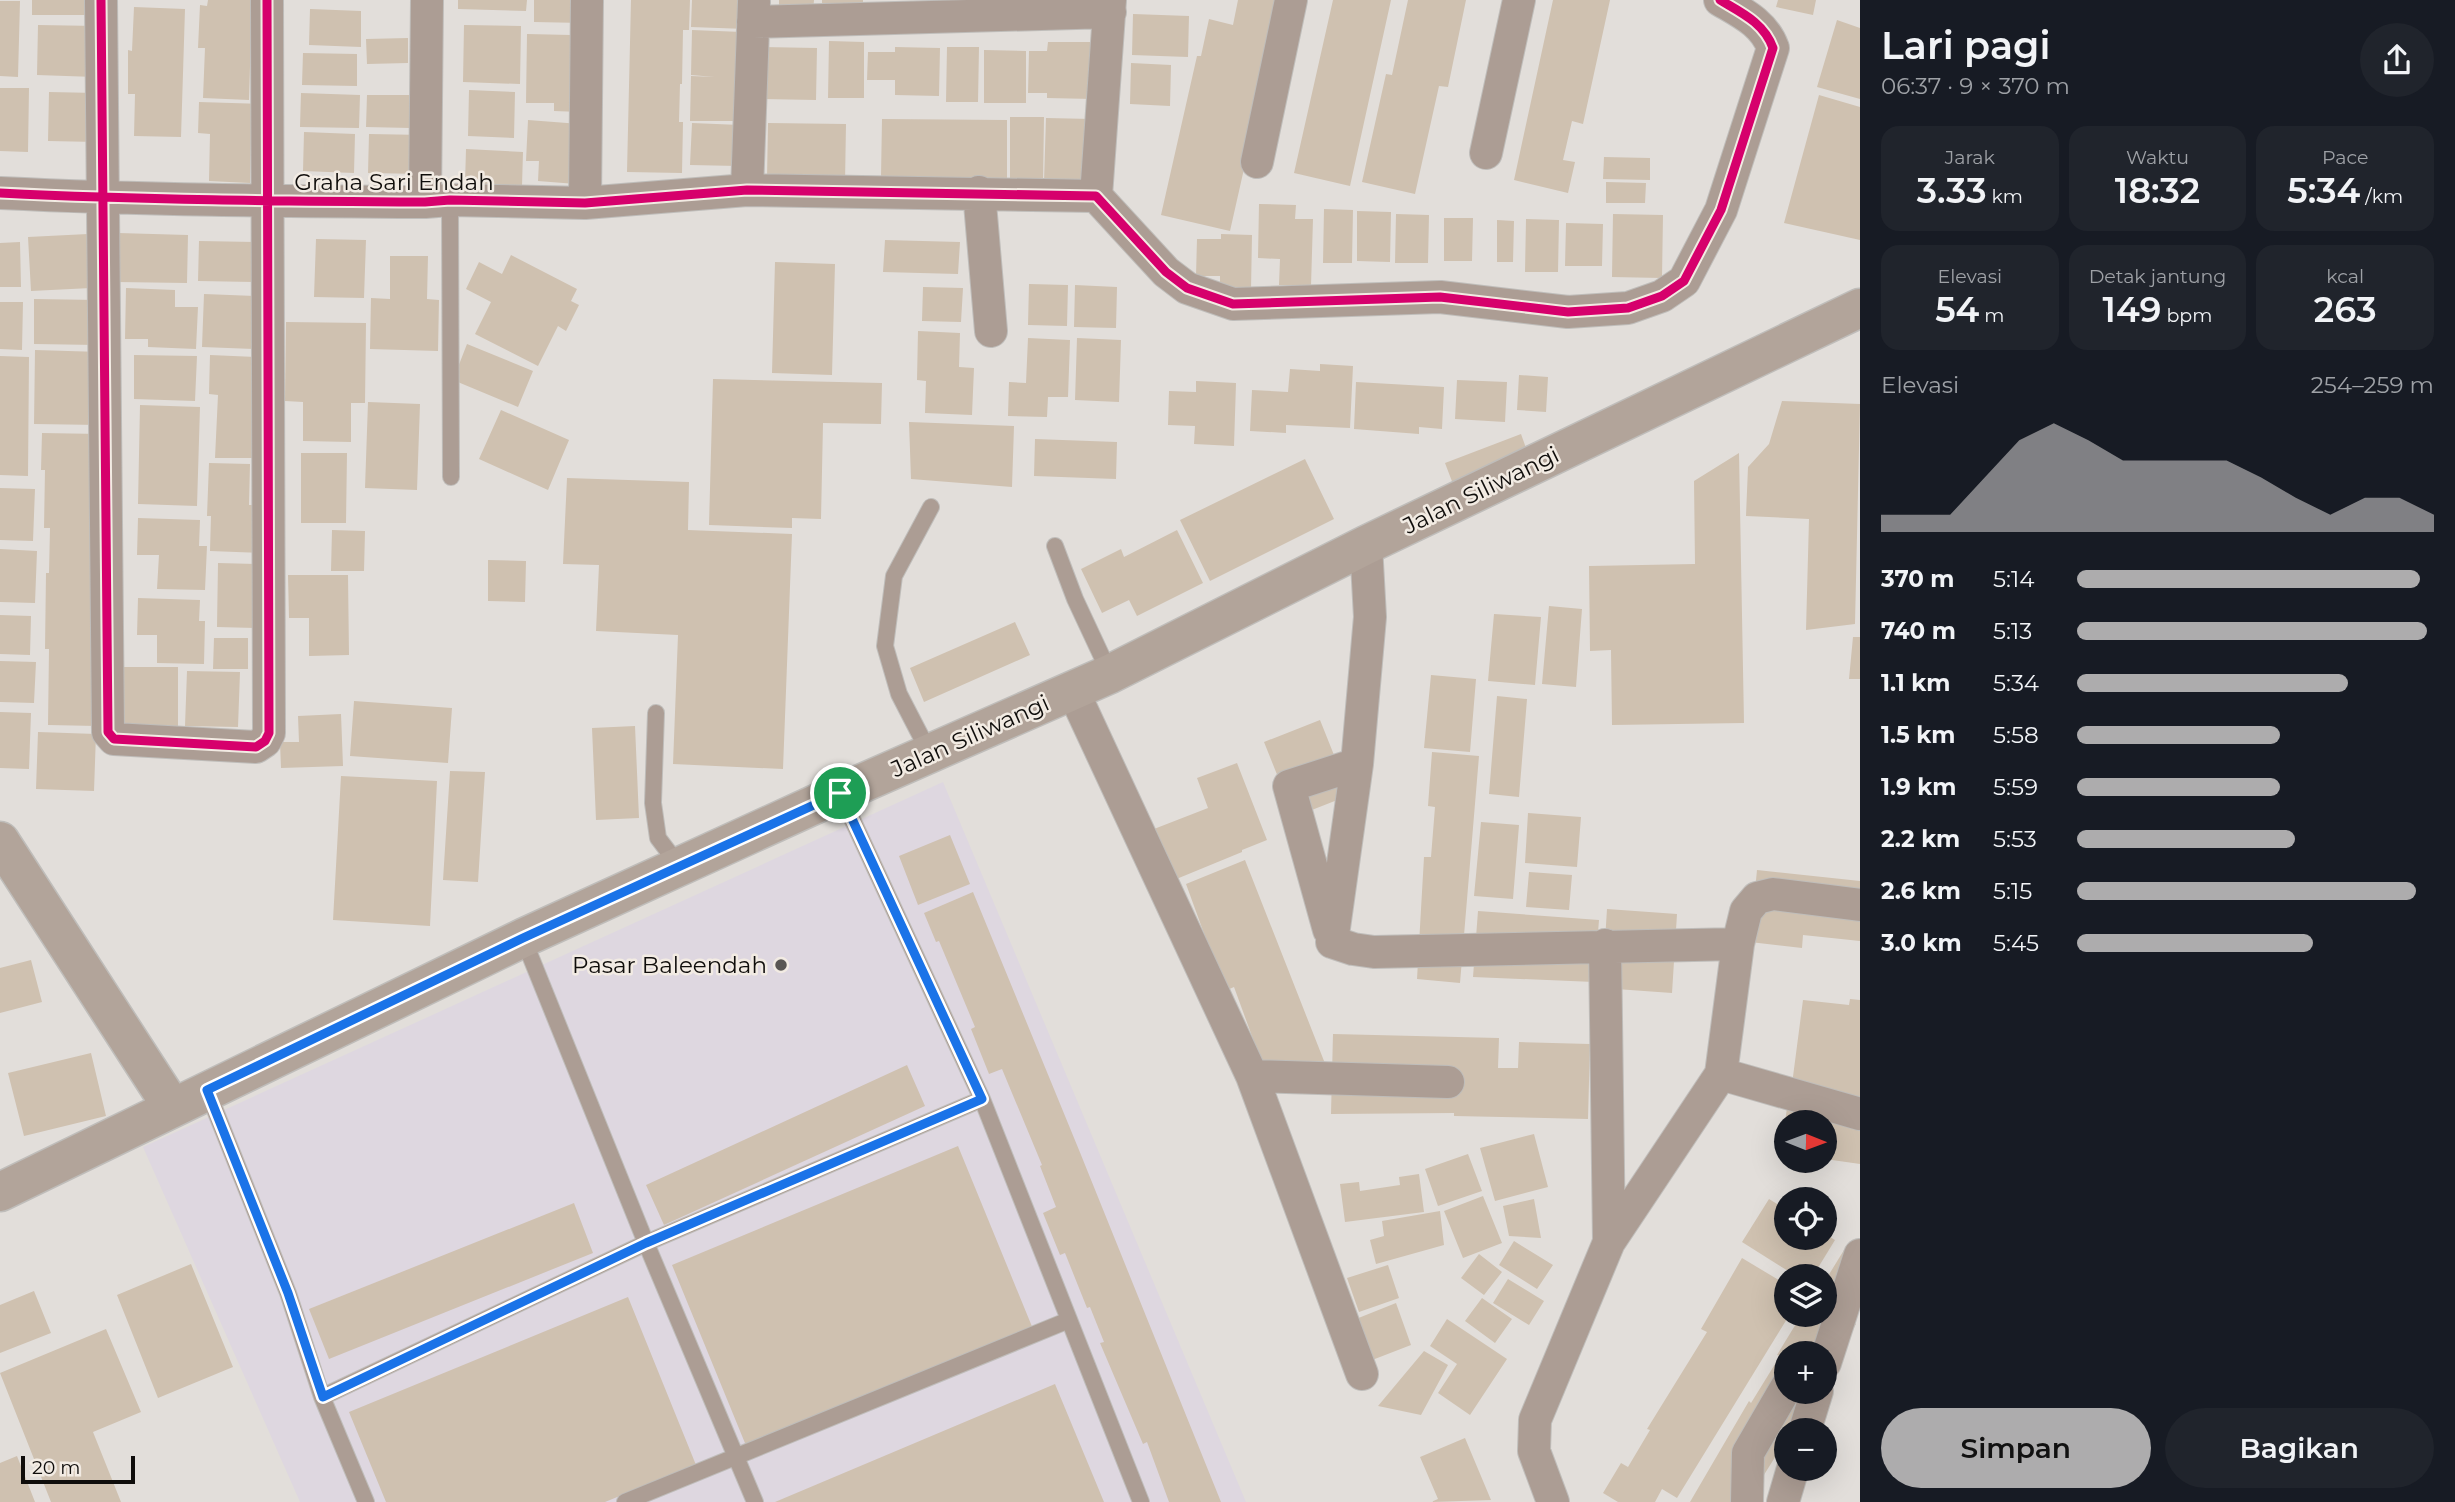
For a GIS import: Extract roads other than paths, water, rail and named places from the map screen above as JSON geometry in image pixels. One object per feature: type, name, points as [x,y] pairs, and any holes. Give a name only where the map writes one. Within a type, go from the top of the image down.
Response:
[{"type":"main road","name":"Jalan Siliwangi","points":[[0,1192],[523,938],[840,793],[1110,674],[1366,545],[1860,309]]},
{"type":"main road","points":[[0,841],[172,1107]]},
{"type":"street","points":[[101,0],[108,732],[114,739],[256,747],[265,741],[269,733],[267,0]]},
{"type":"street","points":[[426,0],[438,201]]},
{"type":"street","points":[[585,203],[587,0]]},
{"type":"street","points":[[1257,162],[1292,0]]},
{"type":"street","points":[[1486,153],[1519,0]]},
{"type":"street","points":[[747,190],[753,11],[1110,6],[1096,196],[1166,272],[1187,288],[1233,304],[1440,298],[1568,312],[1628,308],[1662,296],[1684,281],[1721,210],[1773,48],[1769,37],[1755,21],[1720,0]]},
{"type":"street","name":"Graha Sari Endah","points":[[0,193],[104,199],[585,203],[747,190],[1096,196]]},
{"type":"street","points":[[979,192],[991,331]]},
{"type":"street","points":[[1332,942],[1357,764],[1370,617],[1366,545]]},
{"type":"street","points":[[1073,691],[1252,1076],[1362,1374]]},
{"type":"street","points":[[1332,942],[1289,786],[1357,764]]},
{"type":"street","points":[[1553,1502],[1534,1451],[1535,1420],[1609,1242],[1721,1074],[1738,944],[1746,911],[1757,898],[1773,894],[1860,905]]},
{"type":"street","points":[[1332,942],[1353,950],[1374,952],[1738,944]]},
{"type":"street","points":[[1605,945],[1609,1242]]},
{"type":"street","points":[[1721,1074],[1860,1114]]},
{"type":"street","points":[[1252,1076],[1448,1082]]},
{"type":"street","points":[[1813,1341],[1857,1262]]},
{"type":"street","points":[[1832,1341],[1857,1262]]},
{"type":"street","points":[[1747,1502],[1748,1453],[1777,1404]]},
{"type":"street","points":[[1783,1502],[1789,1481]]},
{"type":"lane","points":[[438,201],[452,477]]},
{"type":"lane","points":[[930,754],[899,694],[885,646],[894,576],[931,507]]},
{"type":"lane","points":[[1055,546],[1075,599],[1110,674]]},
{"type":"lane","points":[[656,713],[653,803],[658,838],[680,867]]},
{"type":"lane","points":[[840,793],[982,1099],[1141,1502]]},
{"type":"lane","points":[[523,938],[646,1243],[755,1502]]},
{"type":"lane","points":[[207,1090],[288,1293],[323,1397],[366,1502]]},
{"type":"lane","points":[[323,1397],[646,1243],[982,1099]]},
{"type":"lane","points":[[625,1502],[1069,1320]]},
{"type":"place","name":"Pasar Baleendah","points":[[781,965]]}]
